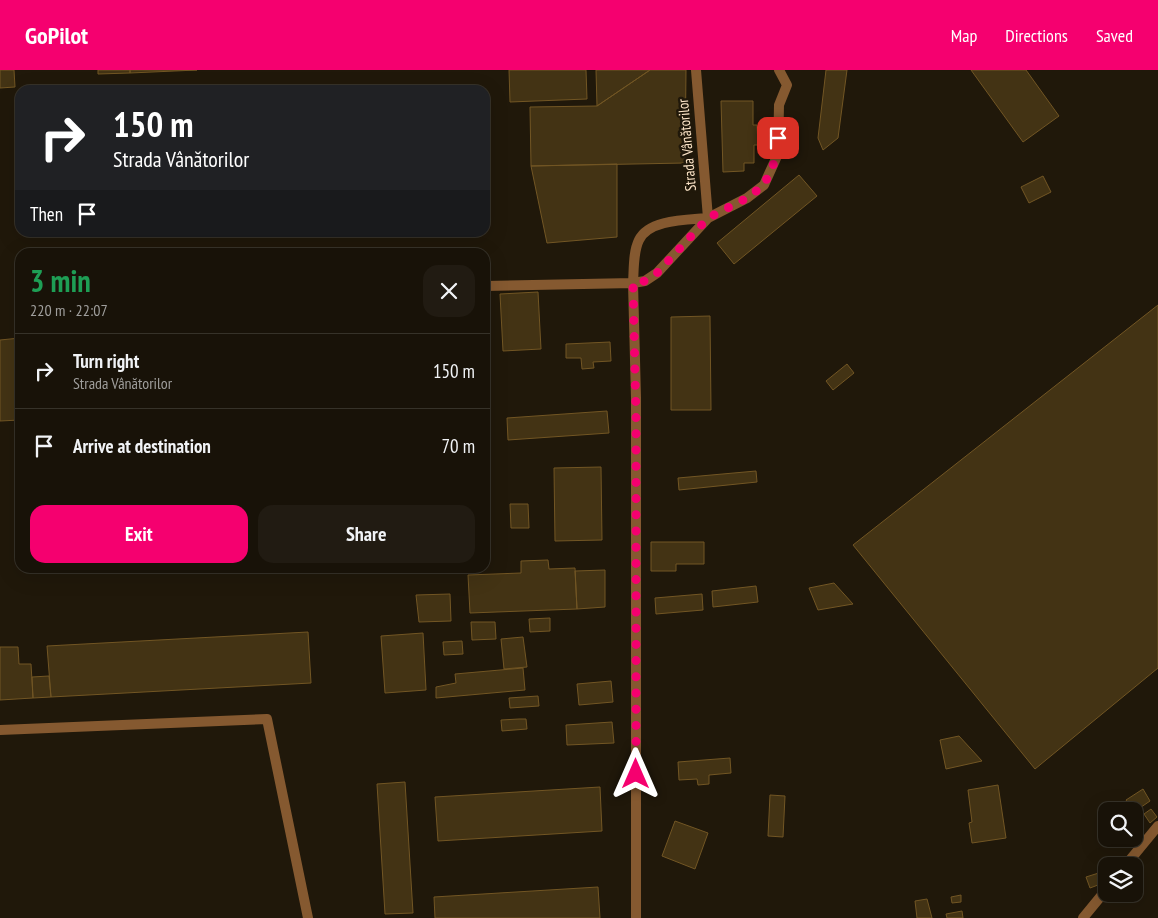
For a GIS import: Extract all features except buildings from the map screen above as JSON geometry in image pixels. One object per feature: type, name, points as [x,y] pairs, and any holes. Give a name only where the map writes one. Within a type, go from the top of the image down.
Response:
[{"type":"street","name":"Strada Vânătorilor","points":[[696,70],[708,218]]},
{"type":"street","points":[[490,286],[633,283],[645,281],[657,273],[708,218],[747,198],[764,185],[778,154],[778,105],[787,85],[779,70]]},
{"type":"street","points":[[636,918],[636,398],[633,283],[635,252],[639,239],[647,230],[662,223],[708,218]]},
{"type":"street","points":[[0,730],[268,719],[308,918]]},
{"type":"street","points":[[1133,857],[1158,826]]},
{"type":"street","points":[[1083,918],[1098,900]]},
{"type":"route","points":[[636,774],[636,417],[633,283],[645,281],[657,273],[708,218],[747,198],[764,185],[778,154],[778,138]]}]
